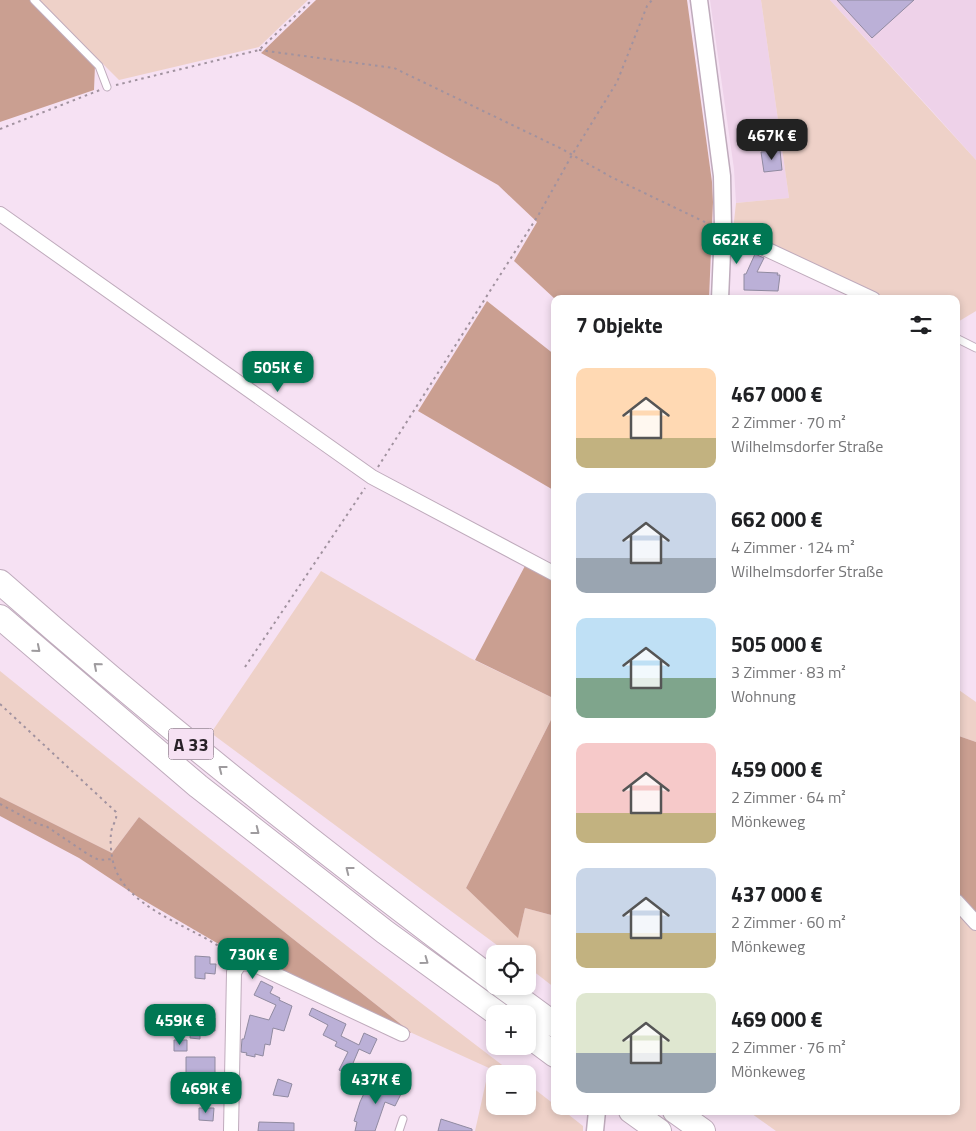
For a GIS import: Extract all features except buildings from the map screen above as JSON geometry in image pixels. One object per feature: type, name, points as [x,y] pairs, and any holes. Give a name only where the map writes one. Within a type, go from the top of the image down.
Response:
[{"type":"highway","name":"A 33","points":[[0,582],[115,682],[214,763],[387,901],[486,974]]},
{"type":"highway","name":"A 33","points":[[0,617],[198,786],[386,932],[486,1005]]},
{"type":"highway","points":[[514,995],[551,1022]]},
{"type":"highway","points":[[536,1041],[551,1053]]},
{"type":"highway","points":[[637,1115],[656,1130]]},
{"type":"highway","points":[[681,1115],[703,1131]]},
{"type":"street","points":[[698,0],[722,176],[723,229],[720,295]]},
{"type":"street","points":[[0,214],[372,477],[551,572]]},
{"type":"street","points":[[723,229],[864,295]]},
{"type":"street","points":[[960,905],[976,923]]},
{"type":"street","points":[[231,1131],[234,972],[240,963],[253,964],[402,1034]]},
{"type":"street","points":[[595,1131],[597,1115]]},
{"type":"lane","points":[[34,0],[99,66],[107,87]]},
{"type":"lane","points":[[960,340],[976,348]]},
{"type":"lane","points":[[399,1131],[403,1119]]},
{"type":"path","points":[[259,50],[312,0]]},
{"type":"path","points":[[245,666],[372,477],[539,214],[572,155],[617,82],[647,6],[652,0]]},
{"type":"path","points":[[0,129],[107,87],[259,50],[394,68],[572,155],[611,177],[709,225],[723,229]]},
{"type":"path","points":[[0,704],[116,812],[117,816],[110,834],[113,859],[120,879],[136,898],[227,952],[240,963]]},
{"type":"path","points":[[0,804],[37,824],[46,826],[89,856],[100,860],[113,859]]},
{"type":"shaded area","points":[[0,0],[30,0],[95,65],[94,90],[0,122]]},
{"type":"shaded area","points":[[39,0],[308,0],[259,47],[119,80]]},
{"type":"shaded area","points":[[316,0],[687,0],[712,182],[713,202],[709,295],[551,295],[514,261],[537,222],[498,185],[261,53]]},
{"type":"shaded area","points":[[710,0],[761,0],[789,198],[736,203],[734,169]]},
{"type":"shaded area","points":[[761,0],[830,0],[976,160],[976,311],[960,321],[960,295],[872,295],[733,231],[736,203],[789,198]]},
{"type":"shaded area","points":[[830,0],[976,0],[976,160],[933,112]]},
{"type":"shaded area","points":[[487,301],[551,352],[551,489],[418,411]]},
{"type":"shaded area","points":[[526,564],[551,578],[551,697],[475,660]]},
{"type":"shaded area","points":[[321,571],[470,658],[551,697],[551,720],[466,888],[518,937],[525,908],[551,915],[551,985],[536,973],[536,945],[497,945],[211,733]]},
{"type":"shaded area","points":[[0,671],[255,874],[486,1053],[486,1055],[489,1055],[502,1065],[486,1065],[486,1067],[412,1033],[139,817],[112,853],[0,797]]},
{"type":"shaded area","points":[[960,691],[976,702],[976,742],[960,736]]},
{"type":"shaded area","points":[[551,720],[551,915],[525,908],[518,938],[466,888]]},
{"type":"shaded area","points":[[960,736],[976,742],[976,915],[960,897]]},
{"type":"shaded area","points":[[0,797],[112,853],[139,817],[412,1033],[229,950],[138,897],[79,858],[0,816]]},
{"type":"shaded area","points":[[960,911],[976,929],[976,1131],[776,1131],[754,1115],[960,1115]]},
{"type":"shaded area","points":[[486,1082],[486,1115],[536,1115],[536,1090],[551,1102],[551,1115],[569,1115],[583,1126],[583,1131],[475,1131]]}]
